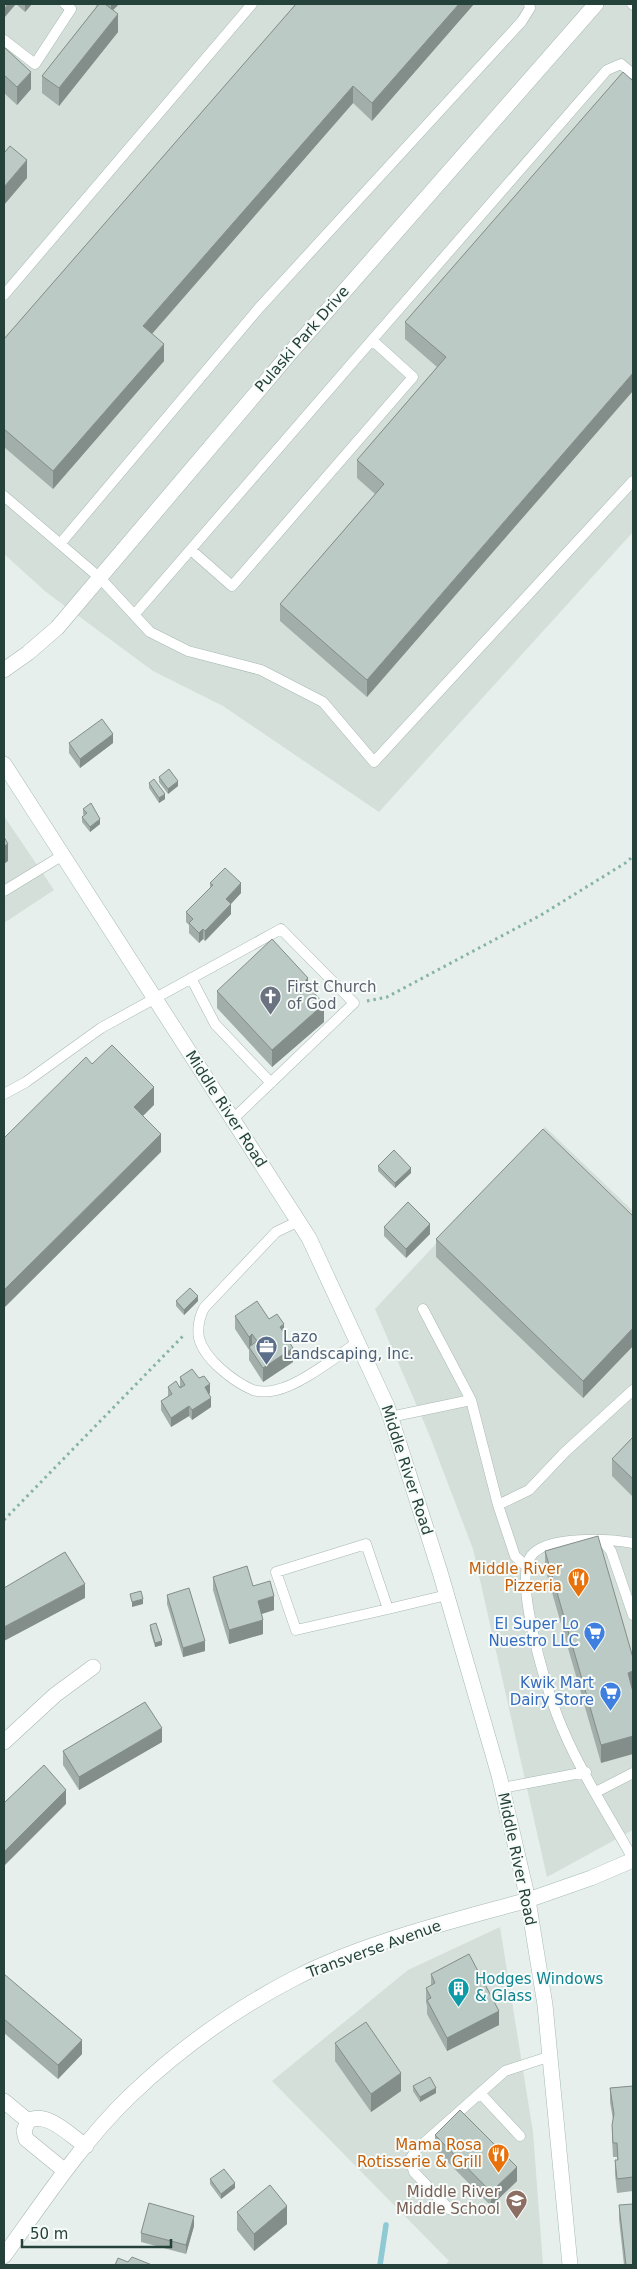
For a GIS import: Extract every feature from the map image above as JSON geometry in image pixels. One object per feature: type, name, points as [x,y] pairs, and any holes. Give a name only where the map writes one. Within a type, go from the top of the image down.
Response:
[{"type":"street","name":"Pulaski Park Drive","points":[[4,670],[58,628],[297,344],[596,4]]},
{"type":"street","name":"Middle River Road","points":[[4,764],[299,1221],[336,1293],[390,1417],[447,1595],[502,1788],[528,1900],[550,2056],[570,2265]]},
{"type":"street","points":[[4,1742],[55,1695],[93,1667]]},
{"type":"street","name":"Transverse Avenue","points":[[4,2256],[65,2171],[129,2097],[176,2056],[238,2010],[334,1960],[431,1927],[528,1900],[591,1878],[633,1860]]},
{"type":"street","points":[[4,2101],[28,2121]]},
{"type":"street","points":[[65,2171],[26,2139],[24,2131],[28,2121],[35,2117],[44,2117],[86,2146]]},
{"type":"lane","points":[[4,40],[36,64],[70,9],[65,4]]},
{"type":"lane","points":[[4,295],[252,4]]},
{"type":"lane","points":[[60,544],[259,308],[522,21],[530,8],[529,4]]},
{"type":"lane","points":[[134,615],[607,70],[621,64],[633,74]]},
{"type":"lane","points":[[191,550],[232,586],[413,377],[372,340]]},
{"type":"lane","points":[[4,496],[100,578],[150,632],[188,651],[261,670],[323,702],[374,762],[633,480]]},
{"type":"lane","points":[[4,892],[63,856]]},
{"type":"lane","points":[[4,1094],[26,1082],[101,1028],[281,929],[354,1003],[233,1120]]},
{"type":"lane","points":[[191,978],[215,1024],[271,1083]]},
{"type":"lane","points":[[299,1221],[276,1232],[204,1308],[199,1320],[200,1339],[205,1352],[219,1366],[255,1391],[275,1391],[288,1387],[358,1342]]},
{"type":"lane","points":[[423,1309],[471,1400],[498,1505],[515,1556],[526,1566]]},
{"type":"lane","points":[[498,1505],[529,1490],[565,1452],[633,1390]]},
{"type":"lane","points":[[390,1417],[471,1400]]},
{"type":"lane","points":[[602,1540],[611,1551],[633,1615]]},
{"type":"lane","points":[[633,1543],[614,1540],[571,1541],[548,1546],[532,1555],[526,1566],[525,1588],[529,1614],[548,1690],[557,1716],[633,1860]]},
{"type":"lane","points":[[388,1609],[366,1544],[276,1572],[296,1630],[388,1609],[447,1595]]},
{"type":"lane","points":[[502,1788],[586,1772]]},
{"type":"lane","points":[[596,1792],[633,1772]]},
{"type":"lane","points":[[449,2209],[414,2172],[410,2159],[417,2149],[506,2071],[550,2056]]},
{"type":"lane","points":[[480,2093],[520,2136]]},
{"type":"path","points":[[354,1003],[386,997],[541,915],[633,856]]},
{"type":"path","points":[[4,1520],[199,1320]]},
{"type":"shaded area","points":[[4,4],[633,4],[633,532],[379,812],[223,706],[153,671],[46,592],[4,554]]},
{"type":"shaded area","points":[[4,816],[54,890],[4,923]]},
{"type":"shaded area","points":[[545,1127],[633,1211],[633,1830],[547,1877],[473,1549],[429,1434],[375,1309]]},
{"type":"shaded area","points":[[500,1927],[533,2132],[543,2265],[445,2265],[449,2261],[272,2081],[408,1970]]},
{"type":"building","points":[[99,4],[105,4],[118,14],[59,88],[42,76]]},
{"type":"building","points":[[296,4],[459,4],[372,103],[353,86],[143,326],[164,344],[53,471],[4,429],[4,339]]},
{"type":"building","points":[[4,47],[31,72],[17,87],[4,75]]},
{"type":"building","points":[[623,72],[633,81],[633,373],[367,680],[280,604],[384,484],[357,460],[446,357],[405,322]]},
{"type":"building","points":[[10,146],[27,160],[4,187],[4,153]]},
{"type":"building","points":[[102,719],[113,734],[80,759],[69,743]]},
{"type":"building","points":[[169,769],[178,781],[168,789],[159,777]]},
{"type":"building","points":[[154,779],[165,794],[159,798],[149,783]]},
{"type":"building","points":[[91,803],[100,819],[90,827],[82,817],[87,813],[83,809]]},
{"type":"building","points":[[4,837],[8,844],[4,846]]},
{"type":"building","points":[[225,868],[241,883],[226,899],[231,904],[205,931],[203,929],[199,933],[189,923],[193,919],[186,912],[213,885],[210,883]]},
{"type":"building","name":"First Church of God","points":[[272,939],[308,978],[304,982],[324,1004],[272,1050],[217,991]]},
{"type":"building","points":[[112,1045],[154,1087],[134,1107],[161,1134],[4,1290],[4,1138],[86,1057],[92,1064]]},
{"type":"building","points":[[543,1129],[633,1216],[633,1328],[583,1381],[436,1239]]},
{"type":"building","points":[[394,1150],[411,1168],[395,1183],[378,1166]]},
{"type":"building","points":[[408,1202],[430,1224],[406,1249],[384,1227]]},
{"type":"building","points":[[190,1288],[198,1296],[184,1310],[176,1301]]},
{"type":"building","points":[[257,1301],[269,1319],[277,1314],[284,1324],[280,1327],[293,1348],[263,1368],[249,1347],[257,1341],[252,1334],[249,1337],[235,1316]]},
{"type":"building","points":[[192,1369],[199,1378],[204,1376],[210,1384],[205,1387],[211,1398],[192,1410],[189,1406],[171,1418],[161,1401],[172,1394],[168,1387],[176,1381],[180,1388],[185,1385],[180,1377]]},
{"type":"building","points":[[633,1437],[633,1479],[612,1459]]},
{"type":"building","points":[[598,1536],[633,1658],[633,1671],[628,1673],[633,1692],[633,1736],[601,1745],[545,1551]]},
{"type":"building","points":[[65,1552],[85,1584],[4,1627],[4,1588]]},
{"type":"building","points":[[247,1566],[253,1586],[270,1581],[274,1596],[258,1601],[263,1620],[229,1630],[213,1577]]},
{"type":"building","points":[[189,1588],[205,1641],[183,1648],[167,1595]]},
{"type":"building","points":[[141,1591],[143,1599],[132,1602],[130,1594]]},
{"type":"building","points":[[156,1623],[162,1641],[155,1643],[150,1625]]},
{"type":"building","points":[[145,1702],[162,1728],[79,1777],[63,1751]]},
{"type":"building","points":[[44,1765],[66,1790],[4,1852],[4,1803]]},
{"type":"building","name":"Hodges Windows & Glass","points":[[469,1954],[499,2011],[447,2038],[427,2000],[431,1998],[426,1988],[435,1983],[431,1974]]},
{"type":"building","points":[[4,1974],[82,2040],[58,2065],[4,2019]]},
{"type":"building","points":[[366,2022],[401,2073],[371,2094],[335,2043]]},
{"type":"building","points":[[430,2077],[436,2088],[420,2097],[413,2086]]},
{"type":"building","points":[[633,2086],[633,2177],[617,2179],[615,2160],[618,2160],[617,2143],[613,2143],[612,2125],[614,2114],[610,2088]]},
{"type":"building","points":[[460,2110],[517,2167],[491,2192],[435,2135]]},
{"type":"building","points":[[224,2169],[235,2183],[221,2194],[210,2179]]},
{"type":"building","points":[[270,2185],[287,2206],[254,2234],[237,2212]]},
{"type":"building","points":[[149,2203],[194,2216],[186,2245],[141,2233]]},
{"type":"building","points":[[633,2204],[633,2265],[626,2265],[619,2205]]},
{"type":"building","points":[[132,2257],[152,2265],[115,2265],[118,2258],[128,2262]]},
{"type":"waterway","points":[[380,2265],[386,2225]]},
{"type":"place","name":"First Church of God","points":[[271,1015]]},
{"type":"place","name":"Lazo Landscaping, Inc.","points":[[267,1365]]},
{"type":"place","name":"Middle River Pizzeria","points":[[578,1597]]},
{"type":"place","name":"El Super Lo Nuestro LLC","points":[[595,1652]]},
{"type":"place","name":"Kwik Mart Dairy Store","points":[[610,1711]]},
{"type":"place","name":"Hodges Windows & Glass","points":[[459,2007]]},
{"type":"place","name":"Mama Rosa Rotisserie & Grill","points":[[498,2173]]},
{"type":"place","name":"Middle River Middle School","points":[[516,2220]]}]
